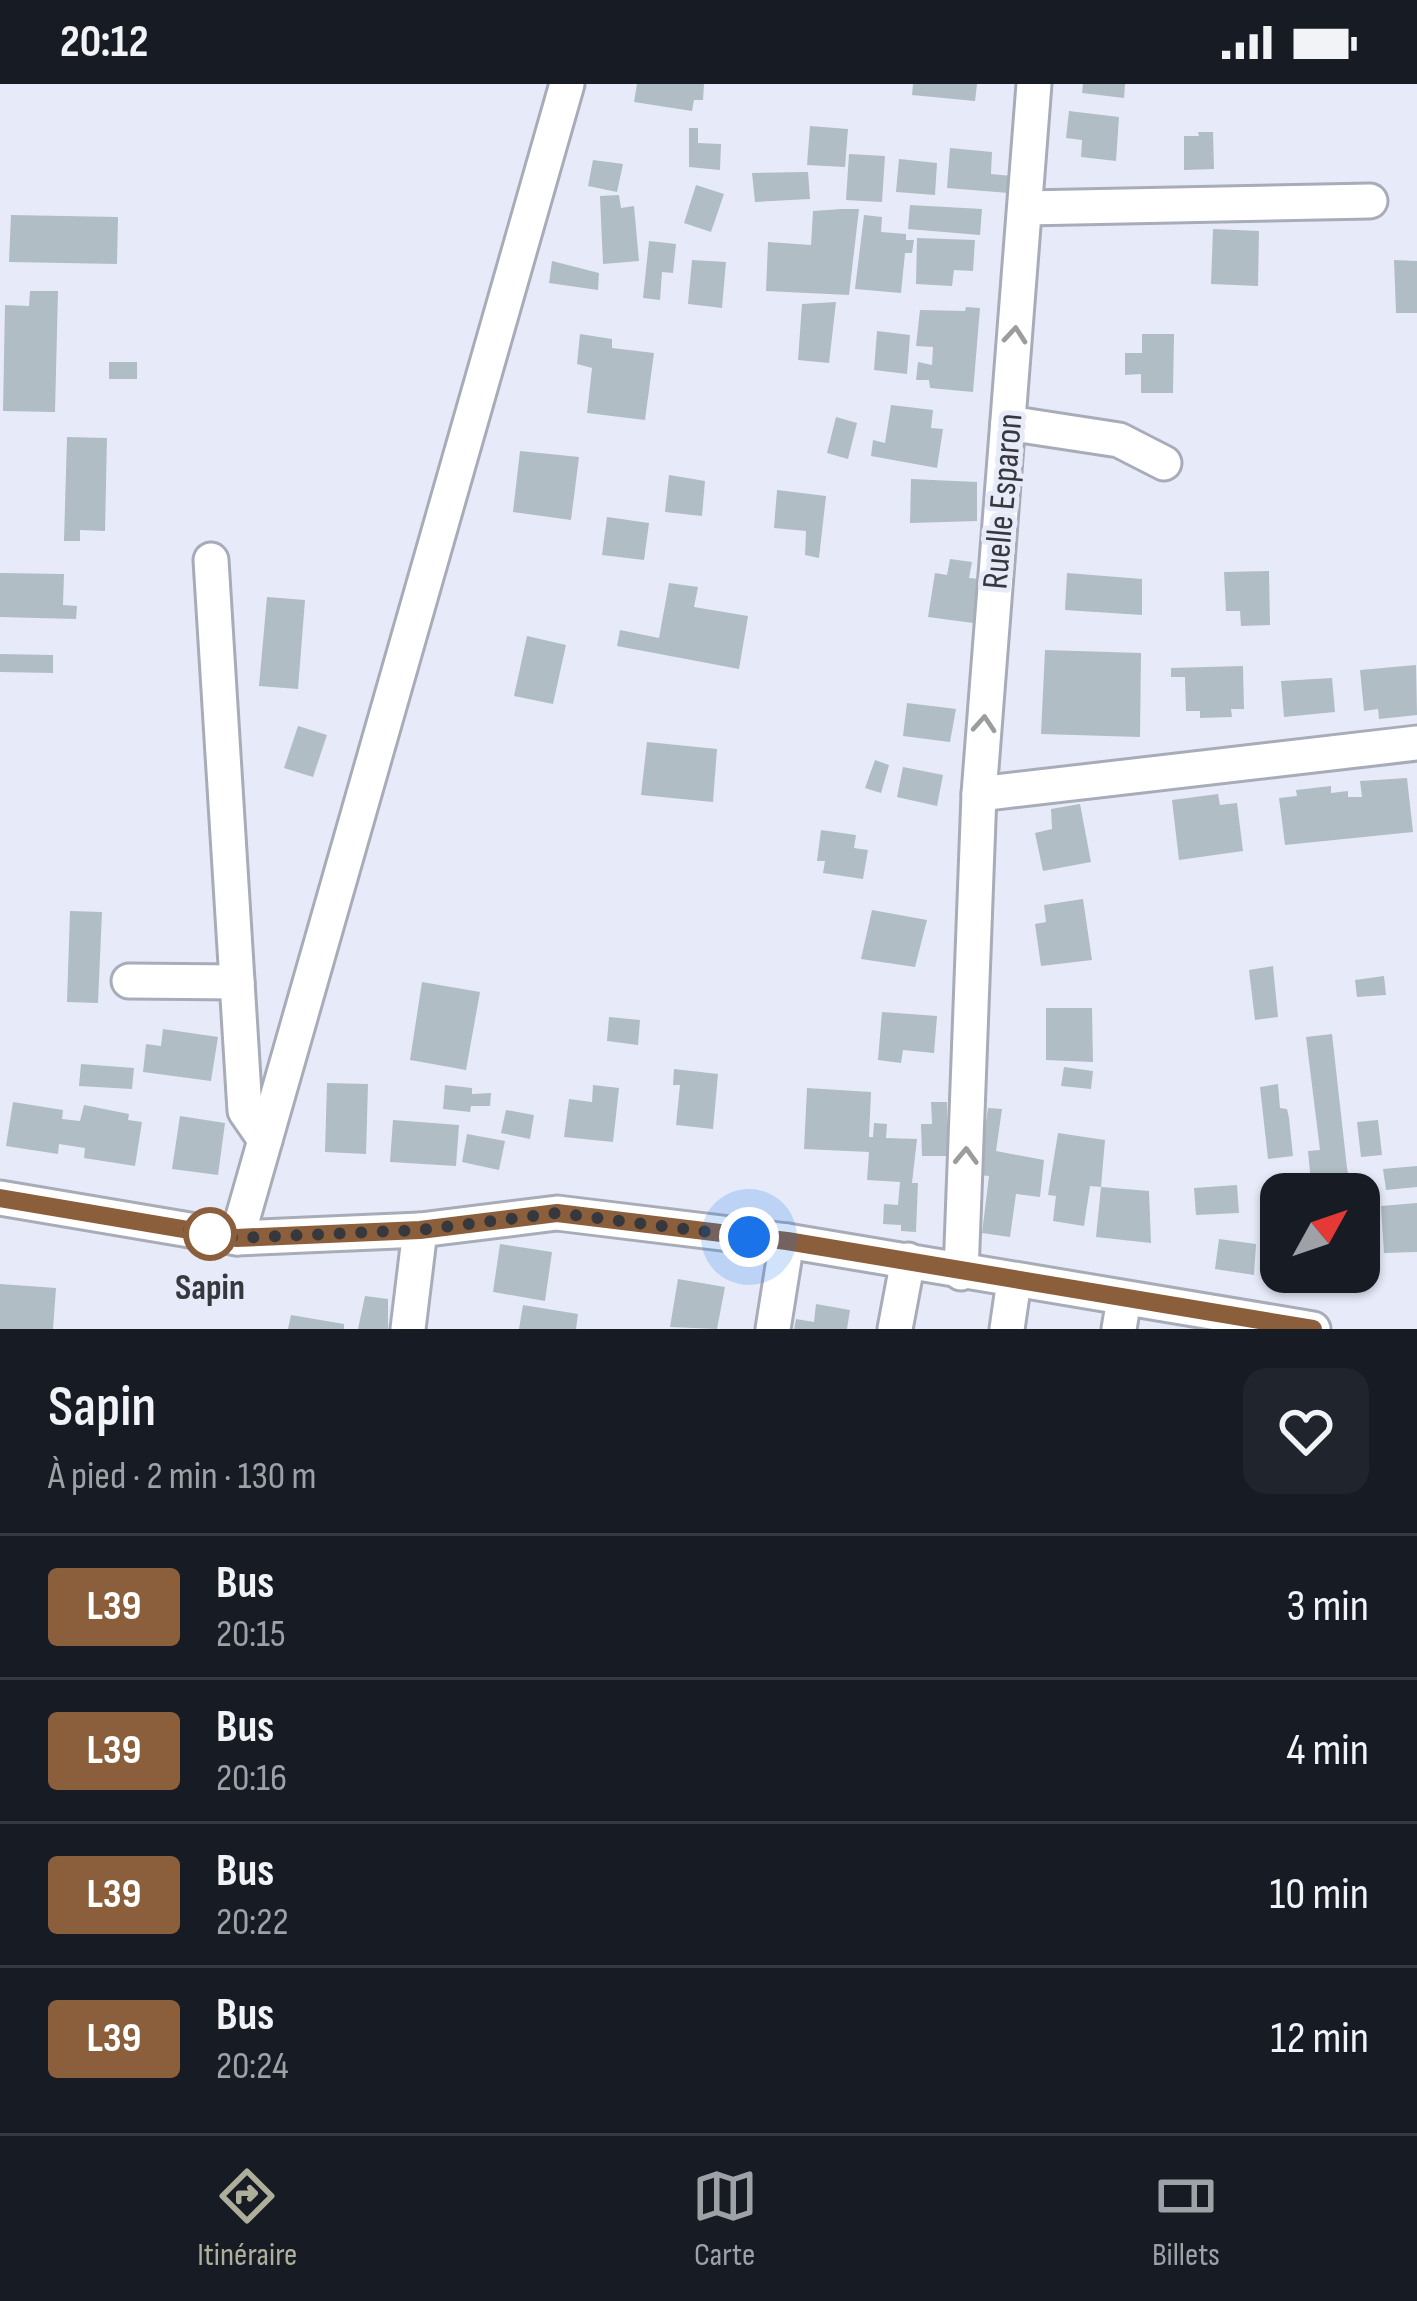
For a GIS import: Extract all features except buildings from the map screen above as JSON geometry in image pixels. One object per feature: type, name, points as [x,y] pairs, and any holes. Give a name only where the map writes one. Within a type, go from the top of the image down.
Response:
[{"type":"street","points":[[236,1238],[567,84]]},
{"type":"street","name":"Ruelle Esparon","points":[[962,1273],[979,794],[1034,84]]},
{"type":"street","points":[[1026,208],[1370,201]]},
{"type":"street","points":[[1008,423],[1119,440],[1164,464]]},
{"type":"street","points":[[211,560],[245,1111],[265,1140]]},
{"type":"street","points":[[979,794],[1417,743]]},
{"type":"street","points":[[129,981],[237,982]]},
{"type":"street","points":[[0,1198],[236,1238],[420,1230],[557,1213],[908,1260],[1015,1281],[1121,1314],[1313,1329]]},
{"type":"street","points":[[408,1329],[420,1230]]},
{"type":"street","points":[[772,1329],[787,1241]]},
{"type":"street","points":[[896,1329],[908,1260]]},
{"type":"street","points":[[1007,1329],[1015,1281]]},
{"type":"bus line","name":"L39","points":[[0,1198],[236,1238],[420,1230],[557,1213],[787,1241],[1313,1329]]},
{"type":"place","name":"Sapin","points":[[210,1234]]},
{"type":"route","points":[[210,1234],[189,1230],[236,1238],[420,1230],[557,1213],[749,1237]]}]
